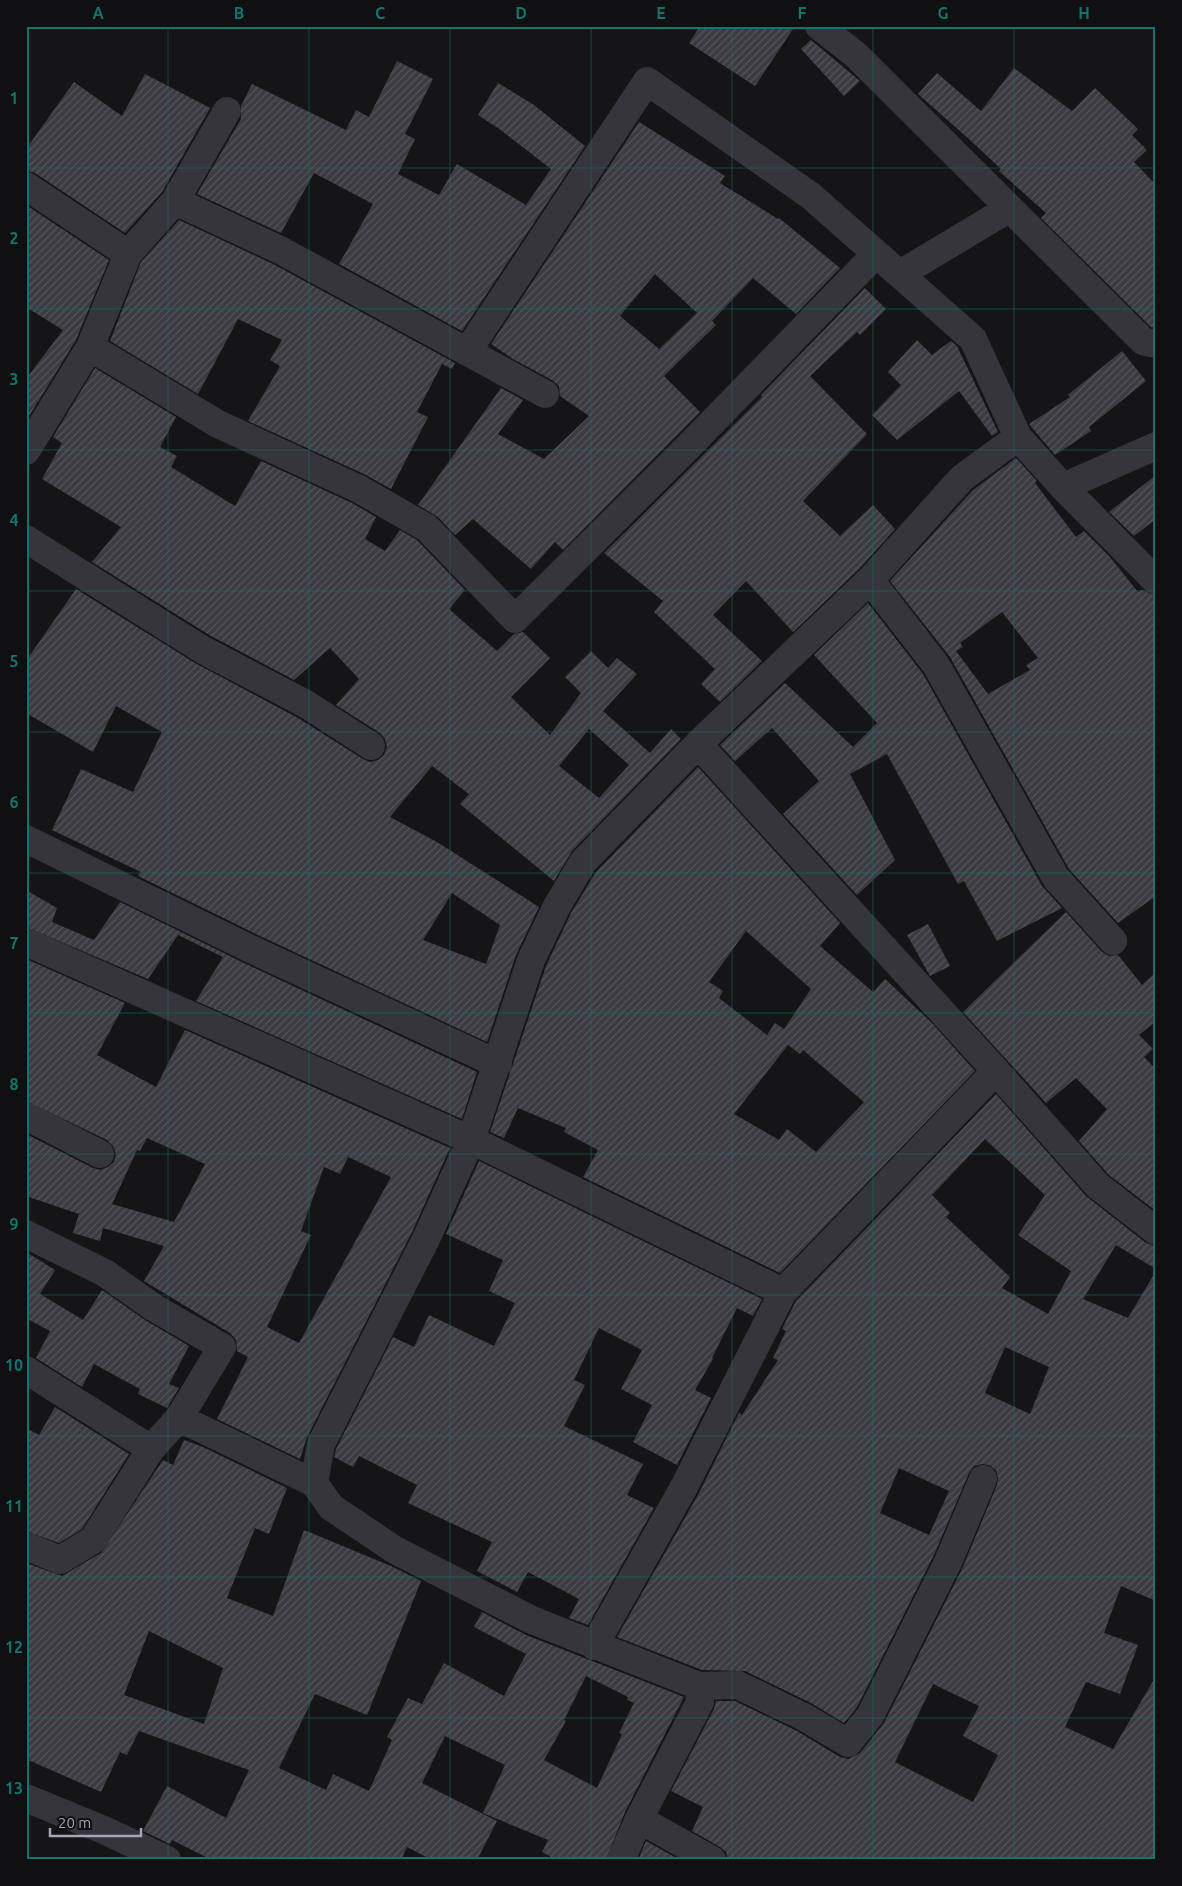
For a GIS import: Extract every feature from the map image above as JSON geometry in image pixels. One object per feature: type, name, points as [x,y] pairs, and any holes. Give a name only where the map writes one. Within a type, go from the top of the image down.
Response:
[{"type":"street","points":[[819,26],[856,55],[1142,341],[1156,344]]},
{"type":"street","points":[[467,352],[647,81],[811,196],[973,339],[1018,437],[1063,487],[1156,581]]},
{"type":"street","points":[[26,451],[90,347],[128,254],[175,201],[227,111]]},
{"type":"street","points":[[26,186],[128,254]]},
{"type":"street","points":[[175,201],[280,250],[545,394]]},
{"type":"street","points":[[900,274],[1010,208]]},
{"type":"street","points":[[90,347],[218,424],[359,489],[427,528],[515,619],[689,446],[876,254]]},
{"type":"street","points":[[314,1483],[321,1444],[426,1239],[471,1140],[498,1064],[531,960],[557,906],[583,862],[698,744],[870,580],[962,478],[1018,437]]},
{"type":"street","points":[[1063,487],[1156,446]]},
{"type":"street","points":[[26,539],[202,650],[306,704],[371,746]]},
{"type":"street","points":[[870,580],[936,666],[1056,878],[1113,940]]},
{"type":"street","points":[[698,744],[996,1071],[1098,1186],[1156,1230]]},
{"type":"street","points":[[26,839],[253,950],[498,1064]]},
{"type":"street","points":[[26,942],[471,1140],[784,1292]]},
{"type":"street","points":[[594,1646],[684,1487],[784,1292],[996,1071]]},
{"type":"street","points":[[26,1116],[100,1154]]},
{"type":"street","points":[[26,1234],[105,1273],[153,1307],[222,1346],[179,1418],[151,1449],[93,1540],[60,1560],[26,1546]]},
{"type":"street","points":[[26,1370],[151,1449]]},
{"type":"street","points":[[179,1418],[314,1483],[331,1507],[395,1550],[532,1620],[594,1646],[700,1686],[738,1685],[804,1718],[848,1743],[870,1716],[883,1691],[948,1562],[983,1479]]},
{"type":"street","points":[[621,1860],[639,1819],[700,1702],[700,1686]]},
{"type":"street","points":[[26,1798],[106,1831],[166,1860]]},
{"type":"street","points":[[639,1819],[712,1860]]},
{"type":"building","points":[[700,26],[795,26],[755,86],[689,43]]},
{"type":"building","points":[[811,40],[860,81],[844,96],[801,49]]},
{"type":"building","points":[[397,61],[433,79],[405,134],[415,139],[398,174],[439,195],[457,164],[526,205],[551,169],[478,115],[498,83],[534,105],[585,146],[462,331],[339,264],[373,204],[314,173],[281,233],[197,194],[241,119],[241,106],[252,84],[346,130],[356,110],[369,117]]},
{"type":"building","points":[[1014,68],[1072,111],[1095,88],[1138,129],[1132,135],[1147,150],[1134,162],[1156,185],[1156,328],[1151,327],[1041,218],[1046,213],[999,171],[1001,169],[970,140],[918,94],[937,73],[981,111]]},
{"type":"building","points":[[145,74],[210,108],[162,192],[125,233],[35,173],[26,170],[26,149],[74,82],[122,116]]},
{"type":"building","points":[[639,122],[725,176],[720,183],[779,218],[840,268],[796,314],[753,278],[712,321],[716,325],[664,376],[700,412],[563,550],[555,542],[531,569],[473,519],[455,535],[438,517],[418,505],[501,388],[523,400],[498,434],[544,459],[589,416],[560,396],[559,386],[552,380],[513,359],[491,344]],"holes":[[[655,274],[697,313],[659,349],[620,316]]]},
{"type":"building","points":[[26,205],[109,260],[76,340],[26,421],[26,379],[63,330],[26,307]]},
{"type":"building","points":[[179,220],[273,264],[455,363],[452,369],[442,364],[417,412],[428,417],[391,489],[366,475],[248,421],[280,366],[270,360],[282,340],[238,319],[198,394],[110,341],[141,262]]},
{"type":"building","points":[[865,288],[886,309],[860,335],[857,332],[810,376],[867,434],[803,501],[840,536],[873,505],[895,529],[859,569],[793,632],[746,581],[713,615],[762,661],[720,702],[701,684],[715,669],[654,612],[663,601],[604,553],[762,397],[761,395]]},
{"type":"building","points":[[917,340],[932,355],[951,341],[957,346],[998,432],[992,436],[959,391],[897,440],[872,415],[901,385],[888,372]]},
{"type":"building","points":[[1122,351],[1146,381],[1089,427],[1091,431],[1055,455],[1029,424],[1070,397],[1068,395]]},
{"type":"building","points":[[95,368],[176,417],[160,447],[177,456],[171,467],[235,506],[261,461],[352,503],[376,517],[365,539],[385,551],[400,530],[417,540],[465,590],[449,609],[497,651],[514,634],[523,632],[550,658],[511,697],[550,735],[581,693],[565,677],[591,651],[608,668],[617,658],[637,674],[603,711],[650,753],[671,729],[681,739],[572,851],[554,881],[460,804],[469,794],[432,766],[390,817],[437,842],[539,907],[516,955],[487,1042],[260,936],[138,876],[141,872],[52,830],[81,769],[133,792],[162,732],[116,706],[93,752],[26,713],[26,661],[76,589],[195,663],[298,718],[363,759],[370,762],[378,760],[384,755],[387,747],[385,739],[380,733],[336,705],[359,679],[330,648],[294,680],[211,636],[92,562],[121,527],[42,479],[62,443],[53,437]],"holes":[[[589,729],[629,765],[599,798],[559,766]],[[452,893],[500,925],[486,964],[423,940]]]},
{"type":"building","points":[[1016,458],[1037,481],[1035,483],[1076,537],[1084,531],[1109,556],[1138,592],[1142,590],[1156,596],[1156,896],[1118,923],[1069,869],[950,657],[890,581],[973,490]],"holes":[[[1002,612],[1038,658],[1026,665],[1030,670],[988,694],[956,651],[963,647],[960,643]]]},
{"type":"building","points":[[1156,475],[1156,519],[1134,536],[1109,512]]},
{"type":"building","points":[[868,603],[923,674],[1042,886],[1062,908],[997,941],[964,881],[958,884],[887,754],[850,774],[895,860],[857,895],[783,814],[819,781],[772,728],[735,761],[720,745],[785,683],[853,747],[877,723],[814,655]]},
{"type":"building","points":[[698,767],[840,923],[820,946],[873,992],[885,979],[931,1022],[975,1071],[780,1273],[583,1177],[598,1150],[564,1132],[566,1128],[518,1108],[504,1138],[490,1132],[546,966],[571,913],[596,872]],"holes":[[[746,931],[811,989],[784,1029],[775,1023],[767,1035],[719,998],[723,991],[709,982]],[[788,1045],[800,1054],[803,1050],[864,1102],[816,1152],[787,1129],[779,1140],[734,1114]]]},
{"type":"building","points":[[26,890],[57,908],[52,922],[94,940],[120,902],[246,964],[477,1072],[462,1119],[196,1001],[223,957],[178,935],[148,979],[26,927]]},
{"type":"building","points":[[1066,912],[1102,952],[1109,956],[1118,955],[1142,985],[1156,972],[1156,1021],[1139,1035],[1153,1049],[1144,1057],[1156,1069],[1156,1211],[1109,1175],[1079,1141],[1107,1109],[1076,1078],[1046,1103],[963,1012]]},
{"type":"building","points":[[928,924],[950,966],[930,976],[907,935]]},
{"type":"building","points":[[26,959],[125,1003],[97,1055],[156,1087],[185,1030],[450,1148],[412,1232],[307,1437],[300,1459],[217,1419],[248,1357],[237,1351],[236,1340],[230,1333],[144,1281],[164,1246],[103,1228],[100,1241],[73,1233],[79,1214],[26,1196],[26,1134],[100,1170],[114,1162],[116,1154],[113,1146],[107,1140],[26,1101]],"holes":[[[147,1138],[205,1164],[174,1222],[112,1204],[137,1150],[140,1151]],[[348,1157],[391,1177],[299,1343],[267,1327],[311,1235],[301,1231],[324,1167],[340,1174]]]},
{"type":"building","points":[[996,1094],[1086,1196],[1146,1243],[1156,1246],[1156,1269],[1116,1245],[1083,1299],[1128,1318],[1156,1271],[1156,1601],[1121,1586],[1104,1633],[1138,1645],[1120,1694],[1086,1682],[1065,1727],[1113,1749],[1156,1676],[1156,1860],[728,1860],[726,1852],[720,1847],[692,1831],[703,1807],[671,1791],[714,1709],[716,1701],[735,1701],[797,1731],[840,1757],[848,1759],[860,1753],[884,1723],[962,1569],[997,1485],[996,1470],[989,1465],[974,1466],[969,1473],[934,1555],[857,1707],[844,1723],[811,1703],[745,1671],[702,1670],[617,1637],[698,1495],[739,1413],[742,1415],[778,1360],[773,1358],[786,1331],[782,1329],[796,1301]],"holes":[[[985,1139],[1045,1195],[1018,1235],[1071,1271],[1048,1314],[1002,1288],[1010,1277],[946,1217],[950,1213],[932,1195]],[[1005,1347],[1049,1367],[1030,1414],[985,1393]],[[899,1468],[949,1491],[929,1535],[880,1513]],[[933,1684],[979,1706],[963,1736],[998,1755],[973,1802],[895,1762]]]},
{"type":"building","points":[[479,1161],[762,1299],[753,1316],[737,1308],[713,1359],[695,1390],[711,1398],[677,1465],[633,1442],[652,1405],[621,1389],[642,1350],[599,1328],[574,1380],[585,1385],[564,1426],[643,1464],[627,1495],[654,1508],[588,1625],[569,1618],[579,1599],[528,1572],[517,1592],[477,1571],[492,1542],[408,1503],[417,1485],[359,1456],[353,1467],[334,1457],[336,1449],[393,1337],[414,1347],[429,1315],[494,1346],[515,1303],[489,1291],[503,1260],[446,1234]]},
{"type":"building","points":[[26,1252],[55,1270],[40,1294],[83,1320],[102,1290],[145,1320],[189,1346],[169,1384],[179,1388],[167,1408],[138,1394],[140,1389],[94,1364],[82,1387],[36,1358],[50,1331],[26,1318]]},
{"type":"building","points":[[55,1407],[129,1454],[82,1529],[59,1543],[26,1531],[26,1428],[39,1435]]},
{"type":"building","points":[[184,1440],[203,1447],[287,1488],[269,1534],[255,1528],[227,1598],[273,1616],[304,1530],[391,1566],[421,1581],[367,1715],[315,1694],[279,1768],[326,1790],[333,1774],[369,1791],[392,1740],[387,1737],[408,1698],[422,1704],[444,1663],[504,1696],[526,1654],[474,1627],[482,1612],[526,1635],[684,1697],[625,1812],[606,1860],[557,1860],[542,1852],[548,1840],[483,1813],[505,1765],[445,1736],[422,1783],[497,1821],[477,1860],[432,1860],[407,1847],[401,1860],[212,1860],[172,1840],[170,1844],[143,1831],[167,1786],[226,1818],[249,1770],[139,1731],[127,1755],[120,1752],[101,1792],[26,1759],[26,1563],[62,1576],[101,1553],[163,1460],[173,1465]],"holes":[[[149,1631],[223,1668],[204,1724],[124,1695]],[[586,1676],[628,1697],[627,1700],[634,1703],[619,1733],[622,1734],[597,1788],[544,1760],[566,1721],[564,1720]]]},
{"type":"building","points":[[646,1841],[680,1860],[638,1860]]}]
